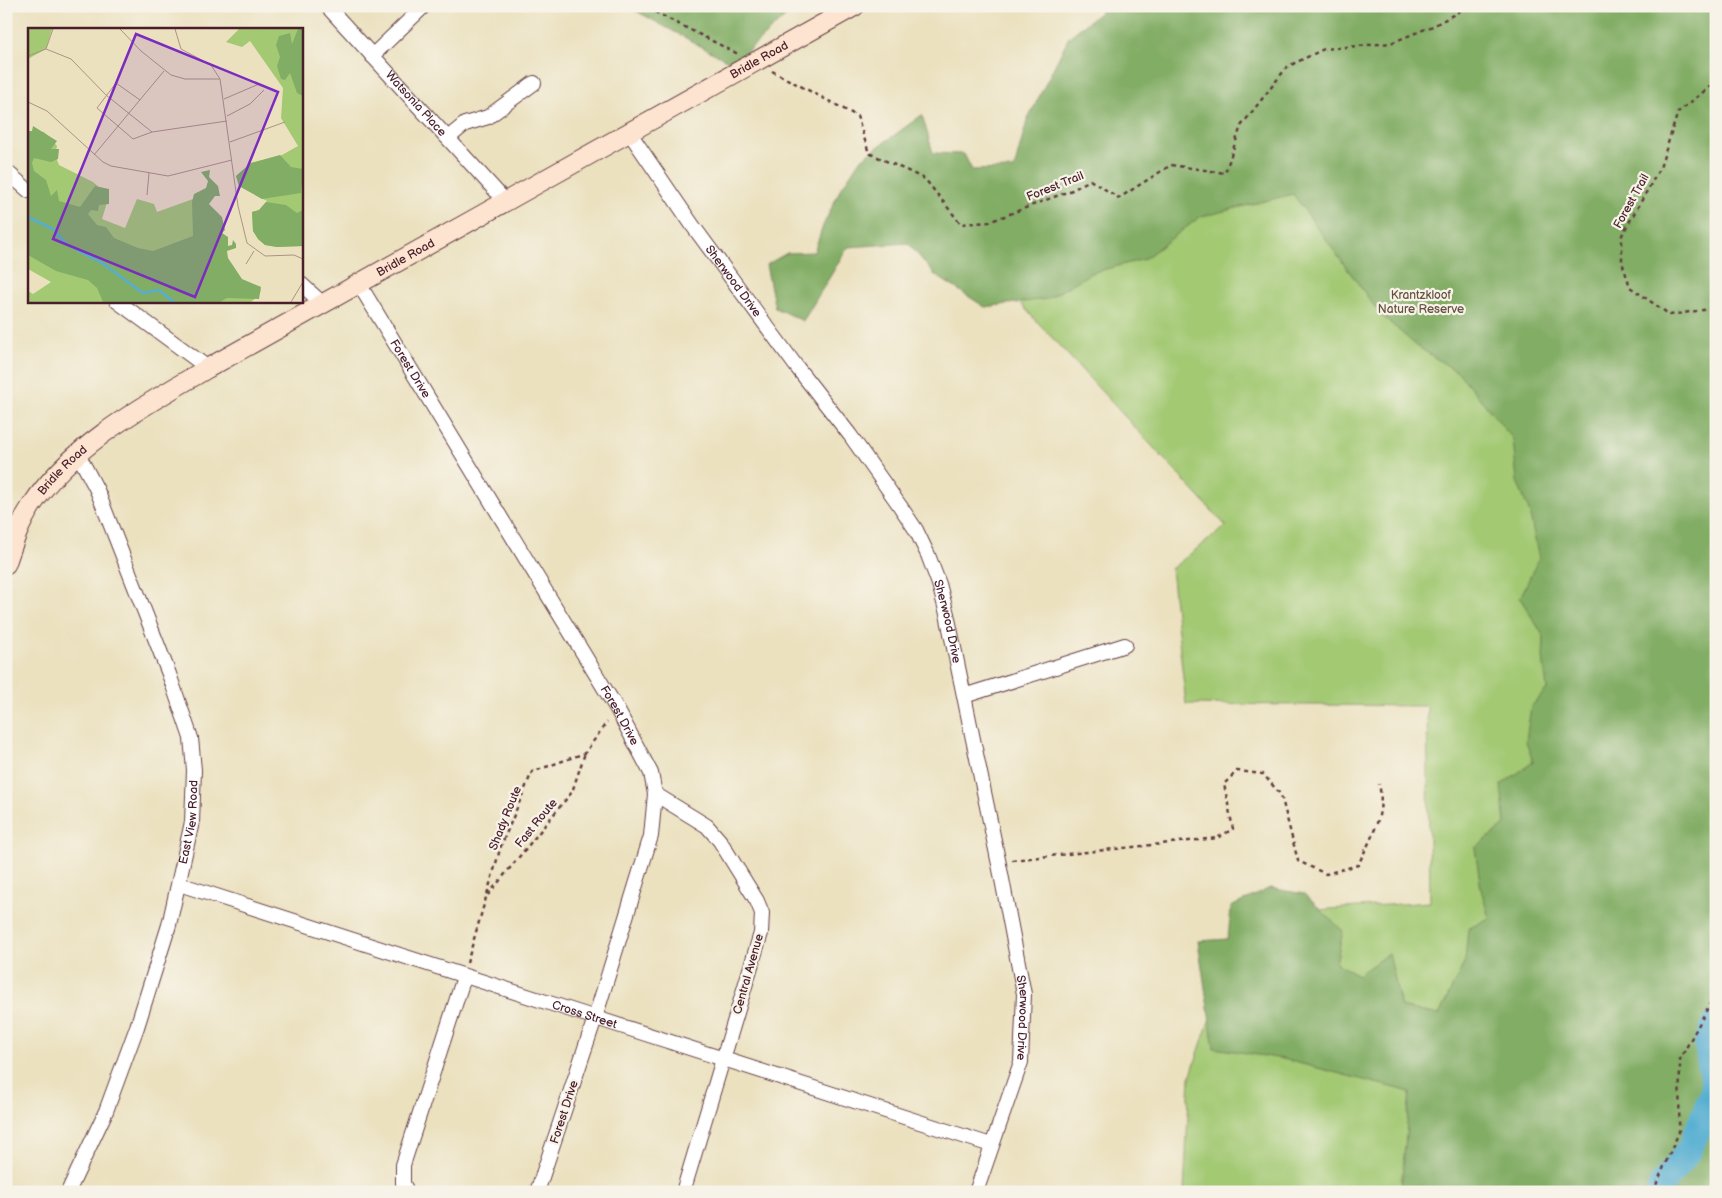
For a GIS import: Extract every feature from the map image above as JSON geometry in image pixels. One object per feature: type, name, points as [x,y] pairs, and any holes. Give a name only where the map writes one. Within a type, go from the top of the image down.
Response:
[{"type":"main road","name":"Bridle Road","points":[[6,564],[16,535],[33,504],[78,454],[120,423],[208,368],[856,6]]},
{"type":"street","name":"Watsonia Place","points":[[327,6],[506,202]]},
{"type":"street","points":[[372,56],[424,6]]},
{"type":"street","points":[[448,138],[465,124],[488,117],[534,82]]},
{"type":"street","name":"Sherwood Drive","points":[[629,132],[693,226],[796,366],[850,435],[916,530],[939,584],[964,696],[1024,994],[1024,1032],[1021,1062],[991,1144],[976,1192]]},
{"type":"street","points":[[6,171],[28,190]]},
{"type":"street","name":"Forest Drive","points":[[358,284],[617,708],[651,773],[655,794],[651,836],[595,1018],[538,1192]]},
{"type":"street","points":[[302,285],[323,304]]},
{"type":"street","points":[[118,302],[208,368]]},
{"type":"street","name":"East View Road","points":[[68,1192],[106,1110],[137,1027],[169,924],[192,822],[194,770],[191,738],[170,674],[97,490],[78,454]]},
{"type":"street","points":[[964,696],[1125,646]]},
{"type":"street","name":"Central Avenue","points":[[655,794],[706,826],[720,841],[758,901],[762,913],[761,932],[683,1192]]},
{"type":"street","name":"Cross Street","points":[[178,884],[991,1144]]},
{"type":"street","points":[[408,1192],[403,1183],[404,1165],[464,977]]},
{"type":"path","name":"Forest Trail","points":[[640,6],[654,11],[755,62],[857,116],[869,153],[925,179],[961,224],[988,222],[1072,190],[1090,180],[1119,198],[1171,165],[1225,172],[1241,126],[1287,67],[1324,50],[1391,43],[1436,25],[1468,6]]},
{"type":"path","name":"Forest Trail","points":[[1716,79],[1712,85],[1678,112],[1660,168],[1622,235],[1622,262],[1630,287],[1670,315],[1716,308]]},
{"type":"path","points":[[585,753],[617,708]]},
{"type":"path","name":"Shady Route","points":[[464,977],[501,846],[532,772],[585,753]]},
{"type":"path","name":"Fast Route","points":[[487,896],[572,792],[585,753]]},
{"type":"path","points":[[998,861],[1217,838],[1233,830],[1224,784],[1237,771],[1263,774],[1281,795],[1298,861],[1326,874],[1358,865],[1377,826],[1382,796],[1379,784]]},
{"type":"path","points":[[1653,1192],[1679,1132],[1680,1059],[1716,993]]},
{"type":"green space","points":[[627,6],[797,6],[742,56],[728,61]]},
{"type":"green space","name":"Krantzkloof Nature Reserve","points":[[1108,6],[1716,6],[1716,1192],[1407,1192],[1401,1188],[1410,1092],[1283,1059],[1214,1048],[1198,941],[1228,939],[1231,907],[1270,888],[1304,894],[1343,931],[1336,963],[1358,975],[1389,953],[1401,1007],[1439,1015],[1465,961],[1468,929],[1489,918],[1481,889],[1475,848],[1505,825],[1501,785],[1533,762],[1526,741],[1531,707],[1547,689],[1543,657],[1544,637],[1520,598],[1539,558],[1529,511],[1517,481],[1513,439],[1459,373],[1418,347],[1380,314],[1293,194],[1200,217],[1144,259],[1091,273],[1047,299],[985,307],[935,275],[908,243],[848,247],[803,321],[775,308],[766,265],[787,253],[814,252],[823,226],[840,190],[860,160],[922,115],[933,153],[964,154],[972,170],[1014,169],[1027,121],[1069,37]]},
{"type":"green space","name":"Krantzkloof Nature Reserve","points":[[1716,6],[1716,1192],[1184,1192],[1190,1077],[1245,915],[1430,902],[1427,706],[1186,704],[1171,569],[1226,526],[1019,302],[1018,179]]},
{"type":"waterway","points":[[1659,1192],[1662,1184],[1690,1149],[1714,1089],[1707,1043],[1716,1023]]}]
